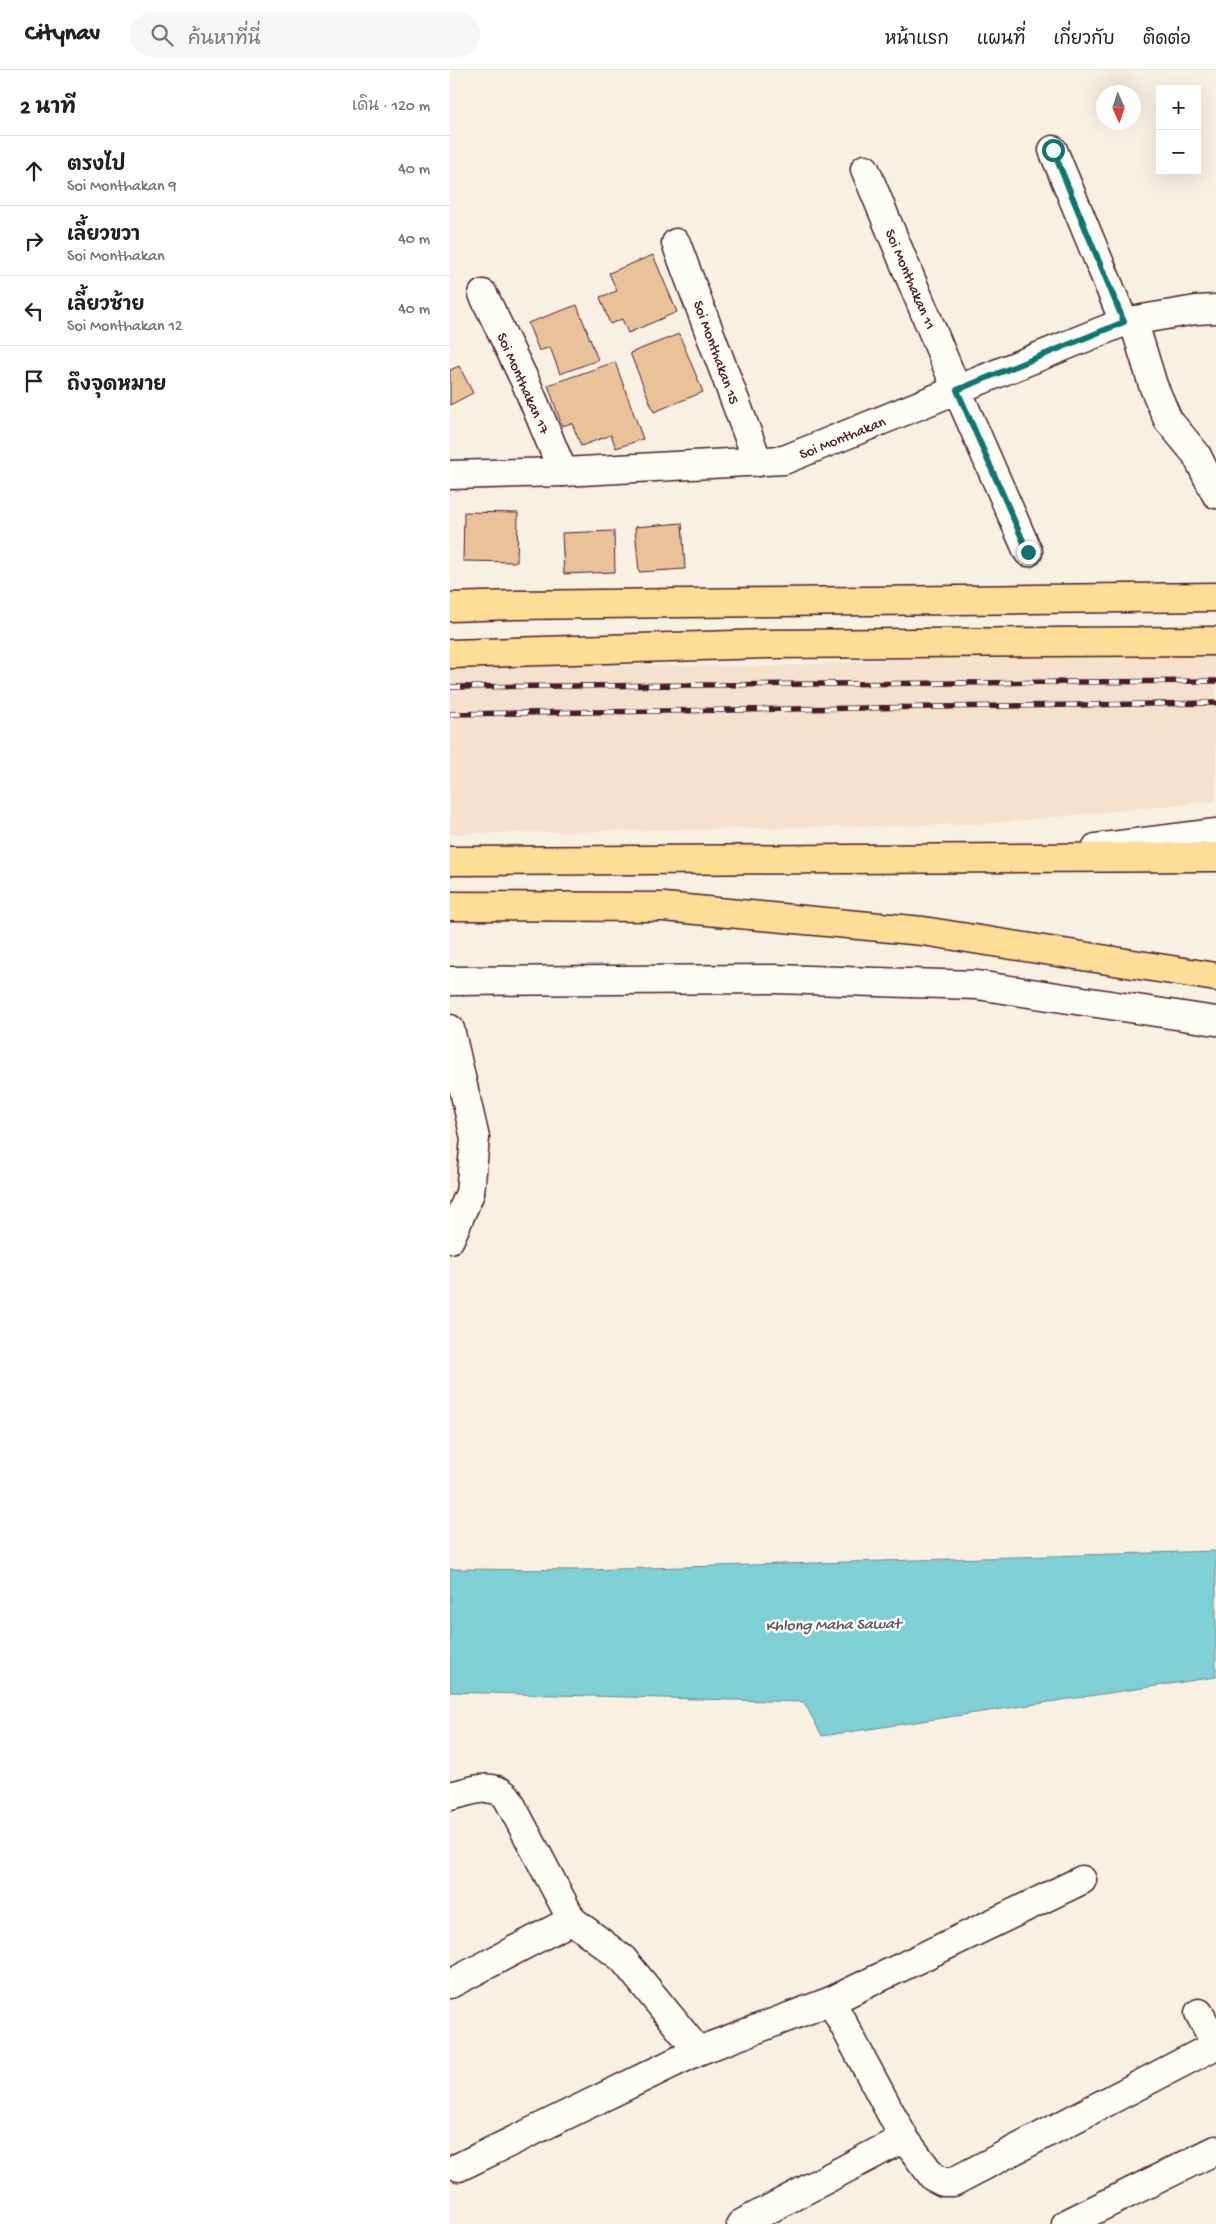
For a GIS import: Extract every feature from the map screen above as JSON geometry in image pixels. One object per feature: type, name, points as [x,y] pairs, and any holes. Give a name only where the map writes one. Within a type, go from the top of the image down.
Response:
[{"type":"main road","points":[[450,607],[1216,597]]},
{"type":"main road","points":[[450,654],[766,644],[1216,641]]},
{"type":"main road","points":[[450,861],[1216,857]]},
{"type":"main road","points":[[450,906],[664,906],[923,931],[1216,977]]},
{"type":"street","points":[[1053,150],[1128,321],[1168,420],[1196,454],[1216,494]]},
{"type":"street","name":"Soi Monthakan 11","points":[[865,169],[957,390],[1028,552]]},
{"type":"street","name":"Soi Monthakan 15","points":[[676,243],[758,462]]},
{"type":"street","name":"Soi Monthakan 17","points":[[483,294],[526,383],[563,472]]},
{"type":"street","name":"Soi Monthakan","points":[[450,475],[563,472],[784,460],[1128,321],[1196,310],[1216,309]]},
{"type":"street","points":[[1023,858],[1216,833]]},
{"type":"street","points":[[450,981],[775,979],[976,985],[1216,1022]]},
{"type":"street","points":[[450,1029],[475,1138],[470,1193],[450,1239]]},
{"type":"street","points":[[450,1796],[490,1788],[500,1790],[507,1797],[572,1920],[623,1959],[698,2051]]},
{"type":"street","points":[[459,2167],[698,2051],[831,2001],[1082,1880]]},
{"type":"street","points":[[450,1984],[572,1920]]},
{"type":"street","points":[[831,2001],[904,2138],[934,2177],[943,2182],[953,2182],[1216,2045],[1199,2013]]},
{"type":"street","points":[[742,2224],[904,2138]]},
{"type":"street","points":[[1066,2224],[1216,2150]]},
{"type":"shaded area","points":[[1216,644],[1216,801],[984,824],[450,834],[450,664],[772,666]]},
{"type":"water","name":"Khlong Maha Sawat","points":[[1216,1551],[1216,1677],[822,1736],[804,1702],[450,1692],[450,1569],[583,1570]]},
{"type":"building","points":[[653,255],[677,312],[628,333],[622,319],[610,324],[600,297],[617,291],[609,273]]},
{"type":"building","points":[[577,305],[598,360],[560,374],[550,347],[539,351],[528,323]]},
{"type":"building","points":[[679,334],[703,392],[654,412],[630,353]]},
{"type":"building","points":[[615,362],[643,439],[616,448],[611,435],[581,446],[572,423],[562,426],[548,385]]},
{"type":"building","points":[[459,366],[473,393],[450,405],[450,370]]},
{"type":"building","points":[[464,512],[518,513],[517,562],[463,561]]},
{"type":"building","points":[[682,523],[685,569],[639,572],[635,527]]},
{"type":"building","points":[[614,531],[615,572],[564,574],[562,533]]},
{"type":"railway","points":[[450,687],[1216,681]]},
{"type":"railway","points":[[450,714],[1216,703]]},
{"type":"route","points":[[1028,552],[957,390],[1124,322],[1053,150]]}]
